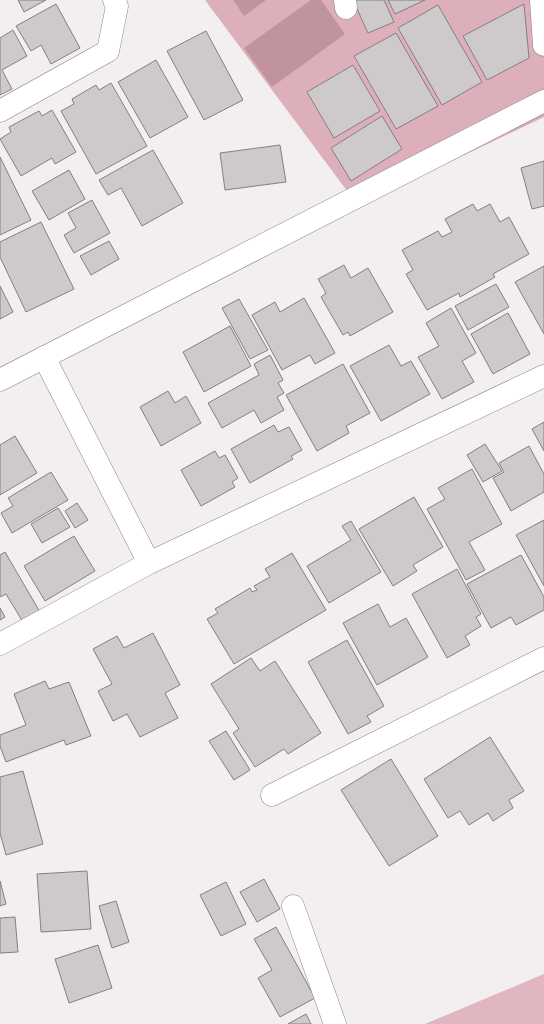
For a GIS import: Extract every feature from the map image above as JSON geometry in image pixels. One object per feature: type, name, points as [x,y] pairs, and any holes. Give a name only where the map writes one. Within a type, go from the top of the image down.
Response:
[{"type":"street","points":[[0,111],[108,51],[117,6],[114,0]]},
{"type":"street","points":[[541,0],[544,46]]},
{"type":"street","points":[[0,380],[544,101]]},
{"type":"street","points":[[44,357],[149,563]]},
{"type":"street","points":[[0,644],[149,563],[544,376]]},
{"type":"street","points":[[272,795],[544,658]]},
{"type":"street","points":[[293,906],[335,1024]]},
{"type":"shaded area","points":[[205,0],[544,0],[544,117],[366,202],[359,207]]},
{"type":"shaded area","points":[[233,0],[266,0],[244,16]]},
{"type":"shaded area","points":[[311,0],[321,0],[345,34],[272,87],[244,48]]},
{"type":"shaded area","points":[[544,974],[544,1024],[425,1024]]},
{"type":"building","points":[[18,0],[46,0],[24,12]]},
{"type":"building","points":[[353,0],[384,0],[394,22],[368,33]]},
{"type":"building","points":[[388,0],[425,0],[395,14]]},
{"type":"building","points":[[56,4],[80,48],[51,64],[41,45],[31,51],[16,26]]},
{"type":"building","points":[[524,4],[529,58],[487,80],[463,36]]},
{"type":"building","points":[[438,5],[482,82],[442,105],[398,28]]},
{"type":"building","points":[[13,30],[27,56],[2,70],[12,89],[0,95],[0,38]]},
{"type":"building","points":[[206,31],[243,100],[204,120],[167,51]]},
{"type":"building","points":[[396,33],[438,106],[396,129],[354,56]]},
{"type":"building","points":[[156,60],[188,117],[150,138],[118,82]]},
{"type":"building","points":[[353,65],[380,111],[334,138],[307,92]]},
{"type":"building","points":[[111,83],[147,146],[96,174],[61,111],[74,104],[72,99],[96,85],[99,90]]},
{"type":"building","points":[[52,110],[76,152],[55,164],[52,158],[21,176],[0,139],[11,132],[9,127],[39,111],[42,116]]},
{"type":"building","points":[[382,116],[402,149],[351,181],[331,148]]},
{"type":"building","points":[[280,145],[286,182],[225,190],[220,153]]},
{"type":"building","points":[[153,150],[183,203],[142,226],[121,188],[108,195],[99,180]]},
{"type":"building","points":[[0,157],[31,220],[0,235]]},
{"type":"building","points":[[544,161],[544,206],[532,209],[521,168]]},
{"type":"building","points":[[69,170],[85,199],[49,220],[32,191]]},
{"type":"building","points":[[92,200],[110,233],[74,253],[64,235],[76,228],[68,213]]},
{"type":"building","points":[[473,204],[477,211],[490,204],[500,222],[509,217],[529,254],[493,274],[495,277],[460,297],[459,293],[427,310],[406,274],[413,270],[402,250],[438,231],[442,237],[452,232],[445,219]]},
{"type":"building","points":[[41,222],[74,289],[26,312],[0,257],[0,242]]},
{"type":"building","points":[[109,241],[119,259],[91,275],[80,256]]},
{"type":"building","points":[[344,265],[351,278],[368,268],[393,312],[350,336],[348,332],[343,335],[321,297],[326,293],[318,279]]},
{"type":"building","points":[[544,266],[544,334],[515,282]]},
{"type":"building","points":[[496,284],[509,307],[468,330],[455,306]]},
{"type":"building","points":[[0,286],[13,312],[0,319]]},
{"type":"building","points":[[304,298],[335,353],[315,364],[310,355],[282,370],[252,315],[275,302],[280,312]]},
{"type":"building","points":[[239,299],[268,350],[250,359],[222,308]]},
{"type":"building","points":[[451,308],[476,353],[462,361],[474,382],[442,399],[418,357],[439,346],[426,323]]},
{"type":"building","points":[[508,313],[530,354],[493,374],[471,334]]},
{"type":"building","points":[[230,326],[251,366],[204,392],[183,352]]},
{"type":"building","points":[[389,345],[401,366],[411,361],[430,394],[381,421],[350,366]]},
{"type":"building","points":[[270,355],[283,380],[278,383],[284,393],[277,397],[284,410],[261,423],[254,410],[222,428],[208,403],[259,375],[254,364]]},
{"type":"building","points":[[343,364],[370,413],[346,426],[349,433],[317,451],[286,395]]},
{"type":"building","points":[[168,391],[175,403],[186,396],[201,423],[161,446],[140,407]]},
{"type":"building","points":[[544,422],[544,451],[532,429]]},
{"type":"building","points":[[274,425],[278,432],[289,427],[302,450],[291,456],[293,459],[250,483],[231,449]]},
{"type":"building","points":[[15,436],[37,473],[0,495],[0,445]]},
{"type":"building","points":[[485,444],[502,471],[483,482],[467,455]]},
{"type":"building","points":[[529,446],[544,474],[544,492],[511,511],[493,478],[504,472],[499,463]]},
{"type":"building","points":[[215,451],[219,458],[225,455],[238,478],[232,482],[235,487],[201,506],[181,470]]},
{"type":"building","points":[[472,469],[502,524],[469,542],[485,570],[466,580],[427,509],[445,499],[438,488]]},
{"type":"building","points":[[51,472],[68,500],[12,533],[1,513],[13,506],[8,498]]},
{"type":"building","points":[[414,497],[443,547],[413,565],[417,571],[393,586],[359,529]]},
{"type":"building","points":[[77,503],[88,520],[75,528],[65,511]]},
{"type":"building","points":[[58,508],[70,527],[42,543],[31,524]]},
{"type":"building","points":[[544,520],[544,586],[516,535]]},
{"type":"building","points":[[351,521],[381,572],[329,603],[307,566],[351,540],[342,526]]},
{"type":"building","points":[[74,536],[95,571],[45,601],[24,566]]},
{"type":"building","points":[[5,552],[40,612],[23,622],[6,594],[0,597],[0,555]]},
{"type":"building","points":[[292,553],[326,610],[234,664],[207,619],[218,613],[215,609],[250,588],[252,592],[257,590],[254,586],[270,577],[265,569]]},
{"type":"building","points":[[521,555],[544,597],[544,610],[516,625],[511,617],[491,628],[467,584]]},
{"type":"building","points":[[457,569],[481,614],[476,617],[481,626],[465,636],[470,645],[447,658],[412,594]]},
{"type":"building","points":[[378,604],[390,627],[406,618],[428,657],[377,685],[343,623]]},
{"type":"building","points":[[0,608],[5,617],[0,620]]},
{"type":"building","points":[[153,633],[180,685],[165,693],[178,718],[140,737],[127,714],[113,721],[98,691],[112,684],[93,649],[117,636],[124,648]]},
{"type":"building","points":[[347,640],[384,706],[367,716],[371,722],[348,734],[308,662]]},
{"type":"building","points":[[251,658],[260,671],[275,661],[321,733],[288,754],[284,749],[255,767],[233,733],[239,729],[211,684]]},
{"type":"building","points":[[45,681],[49,689],[69,682],[91,736],[66,745],[64,740],[6,762],[0,746],[0,735],[26,725],[14,694]]},
{"type":"building","points":[[226,731],[250,770],[234,780],[209,741]]},
{"type":"building","points":[[490,737],[524,791],[509,800],[513,808],[493,821],[488,813],[469,825],[460,811],[448,818],[424,779]]},
{"type":"building","points":[[391,759],[438,836],[389,866],[341,790]]},
{"type":"building","points":[[23,771],[43,844],[6,855],[0,833],[0,777]]},
{"type":"building","points":[[87,871],[91,929],[41,932],[37,874]]},
{"type":"building","points":[[264,879],[280,909],[257,922],[240,892]]},
{"type":"building","points":[[0,881],[6,904],[0,906]]},
{"type":"building","points":[[226,882],[246,924],[221,936],[200,895]]},
{"type":"building","points":[[116,901],[129,942],[112,948],[99,906]]},
{"type":"building","points":[[15,917],[18,952],[0,953],[0,918]]},
{"type":"building","points":[[276,927],[315,998],[280,1017],[258,978],[272,970],[254,939]]},
{"type":"building","points":[[98,945],[112,988],[69,1003],[55,959]]},
{"type":"building","points":[[306,1014],[311,1024],[288,1024]]}]
